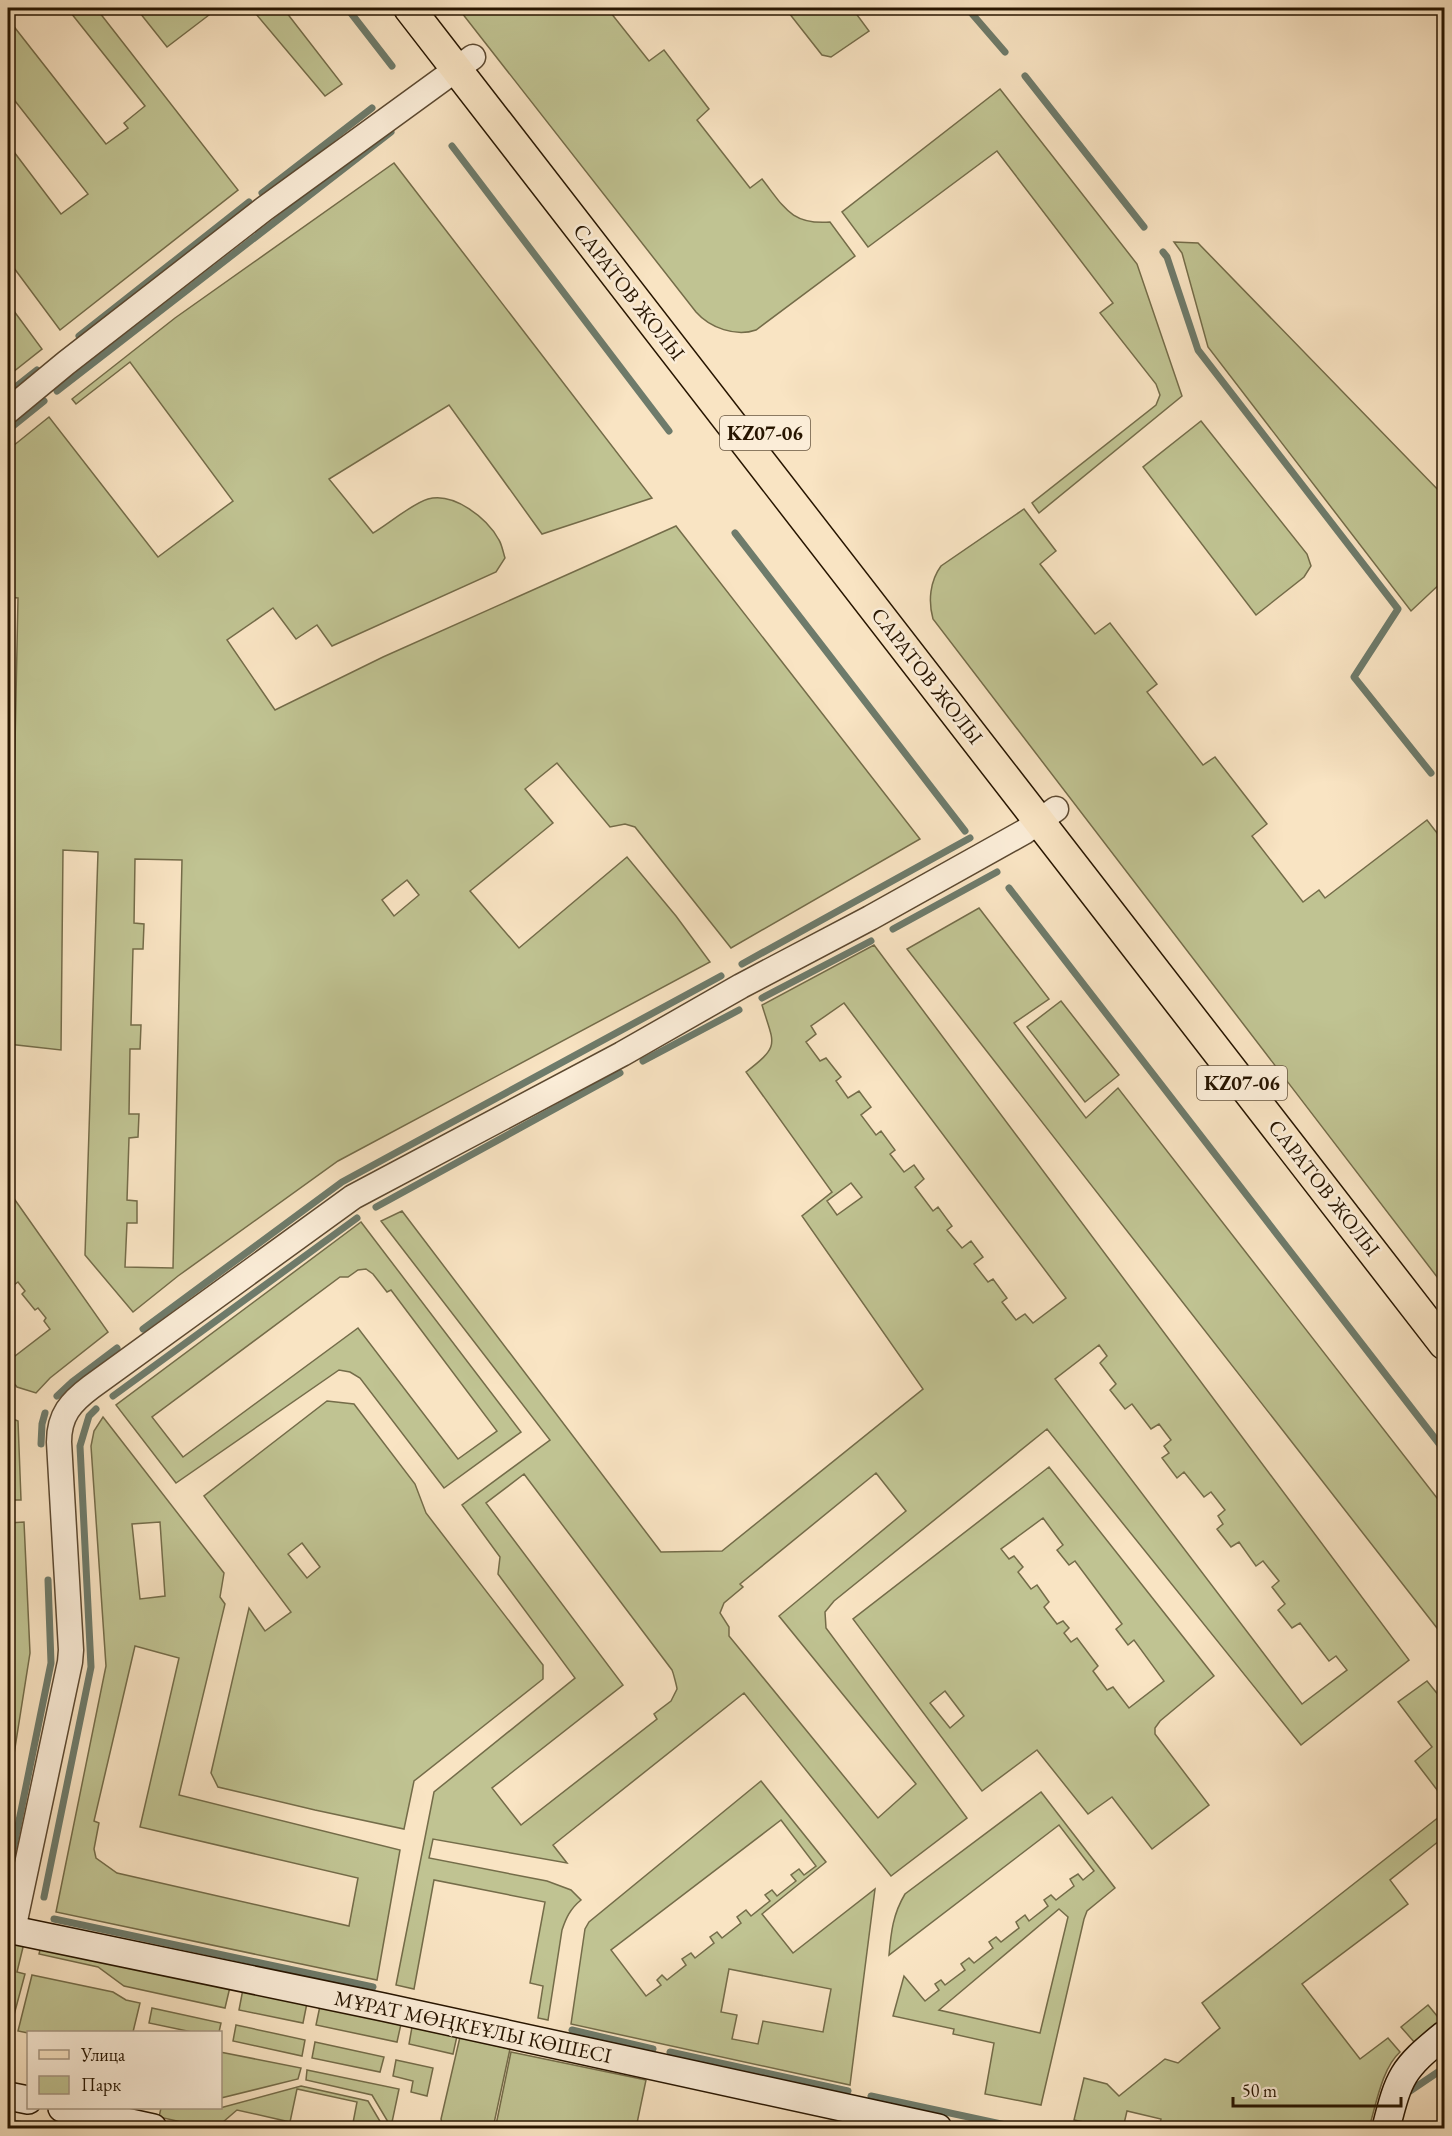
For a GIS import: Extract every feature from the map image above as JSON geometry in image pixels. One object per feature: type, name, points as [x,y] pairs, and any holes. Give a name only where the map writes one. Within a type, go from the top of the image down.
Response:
[{"type":"main road","name":"САРАТОВ ЖОЛЫ","points":[[409,8],[465,63],[1048,815],[1444,1311]]},
{"type":"main road","name":"САРАТОВ ЖОЛЫ","points":[[435,8],[465,63]]},
{"type":"main road","name":"САРАТОВ ЖОЛЫ","points":[[1048,815],[1444,1344]]},
{"type":"main road","name":"МҰРАТ МӨҢКЕҰЛЫ КӨШЕСІ","points":[[10,1930],[383,2007],[938,2128]]},
{"type":"main road","points":[[1386,2128],[1396,2088],[1405,2071],[1416,2058],[1444,2035]]},
{"type":"main road","points":[[8,2096],[27,2100]]},
{"type":"main road","points":[[67,2109],[153,2128]]},
{"type":"street","points":[[8,411],[264,209],[465,63]]},
{"type":"street","points":[[10,1930],[70,1662],[59,1442],[60,1426],[70,1405],[91,1387],[353,1197],[622,1054],[741,986],[881,912],[1048,815]]},
{"type":"green space","points":[[67,8],[96,8],[238,190],[60,330],[8,260],[8,144],[61,214],[88,194],[8,92],[8,19],[106,144],[128,128],[124,123],[145,106]]},
{"type":"green space","points":[[136,8],[203,8],[209,15],[167,47]]},
{"type":"green space","points":[[251,8],[283,8],[342,84],[325,96]]},
{"type":"green space","points":[[458,8],[607,8],[649,61],[664,50],[709,109],[697,120],[750,188],[762,179],[783,206],[797,217],[817,222],[830,222],[855,256],[756,330],[732,332],[708,323],[696,312]]},
{"type":"green space","points":[[785,8],[852,8],[869,31],[831,57],[822,55]]},
{"type":"green space","points":[[1000,89],[1137,264],[1182,396],[1039,513],[1032,503],[1156,405],[1160,395],[1156,384],[1100,313],[1113,303],[997,151],[868,247],[842,212]]},
{"type":"green space","points":[[394,163],[652,498],[542,534],[449,405],[329,479],[373,533],[422,501],[438,498],[459,503],[487,523],[499,540],[505,558],[496,572],[332,646],[317,625],[296,639],[273,608],[227,640],[275,710],[383,657],[676,526],[920,839],[731,948],[635,827],[625,824],[610,827],[557,763],[525,789],[553,823],[470,891],[519,948],[627,857],[676,916],[710,962],[338,1161],[178,1276],[133,1312],[85,1255],[98,852],[63,850],[61,1050],[8,1044],[18,598],[8,597],[8,450],[49,417],[158,557],[233,501],[130,362],[76,404],[72,399],[175,318]],"holes":[[[135,859],[182,860],[173,1268],[125,1267],[127,1223],[137,1223],[137,1201],[127,1200],[129,1138],[138,1137],[139,1114],[129,1114],[130,1049],[140,1049],[141,1025],[131,1025],[133,949],[143,949],[144,924],[134,923]],[[407,880],[419,895],[394,916],[382,900]]]},
{"type":"green space","points":[[1174,242],[1198,243],[1444,496],[1444,580],[1411,611],[1208,347],[1182,253]]},
{"type":"green space","points":[[8,303],[42,349],[8,376]]},
{"type":"green space","points":[[1201,421],[1307,554],[1311,566],[1304,577],[1256,615],[1143,467]]},
{"type":"green space","points":[[1024,509],[1056,551],[1040,564],[1095,634],[1110,623],[1157,684],[1147,692],[1203,765],[1215,757],[1267,824],[1252,836],[1303,902],[1319,890],[1325,898],[1427,820],[1444,842],[1444,1286],[933,619],[931,591],[934,578],[941,566]]},
{"type":"green space","points":[[979,908],[1049,999],[1014,1023],[1086,1118],[1118,1088],[1444,1507],[1444,1637],[907,949]]},
{"type":"green space","points":[[874,945],[1409,1660],[1301,1745],[1047,1429],[834,1601],[825,1612],[826,1628],[967,1818],[891,1876],[744,1693],[553,1845],[567,1863],[433,1839],[429,1858],[547,1881],[571,1890],[581,1900],[569,1914],[562,1930],[548,2020],[538,2018],[543,1986],[530,1983],[545,1902],[434,1880],[414,1989],[396,1985],[434,1792],[575,1678],[498,1574],[500,1557],[462,1505],[550,1440],[381,1221],[402,1211],[661,1552],[722,1551],[923,1389],[802,1216],[832,1192],[746,1072],[765,1056],[772,1043],[762,1005]],"holes":[[[844,1003],[1066,1298],[1033,1323],[1025,1314],[1016,1320],[1002,1302],[1007,1298],[993,1279],[988,1282],[974,1264],[983,1257],[971,1241],[962,1248],[947,1230],[952,1226],[938,1207],[933,1211],[915,1187],[924,1179],[914,1165],[904,1172],[890,1154],[895,1150],[881,1131],[876,1135],[861,1115],[871,1107],[859,1091],[848,1098],[836,1081],[841,1077],[826,1058],[820,1061],[806,1042],[816,1034],[811,1026]],[[851,1183],[862,1197],[837,1215],[827,1201]],[[1099,1345],[1107,1356],[1100,1363],[1116,1384],[1110,1390],[1125,1409],[1132,1404],[1151,1429],[1159,1424],[1171,1440],[1164,1446],[1169,1453],[1162,1458],[1177,1478],[1184,1472],[1204,1497],[1211,1492],[1225,1510],[1218,1516],[1223,1524],[1217,1529],[1231,1547],[1239,1542],[1256,1566],[1263,1561],[1279,1581],[1272,1587],[1285,1604],[1278,1610],[1292,1628],[1300,1623],[1329,1661],[1336,1656],[1347,1670],[1302,1704],[1055,1379]],[[876,1473],[906,1511],[779,1616],[916,1784],[878,1818],[729,1636],[729,1627],[720,1613],[724,1603],[743,1587],[740,1584]],[[524,1474],[672,1670],[677,1689],[671,1701],[654,1714],[657,1719],[521,1825],[492,1788],[623,1685],[486,1503]]]},
{"type":"green space","points":[[1061,1001],[1119,1075],[1085,1102],[1027,1027]]},
{"type":"green space","points":[[8,1190],[108,1332],[50,1378],[36,1393],[17,1387],[8,1376],[8,1348],[15,1356],[50,1329],[44,1321],[46,1318],[38,1308],[35,1310],[22,1294],[25,1291],[18,1282],[14,1285],[8,1276]]},
{"type":"green space","points":[[361,1222],[521,1432],[444,1488],[360,1378],[350,1372],[339,1370],[176,1483],[116,1405]],"holes":[[[366,1269],[387,1292],[391,1290],[497,1431],[458,1459],[358,1328],[183,1457],[152,1417],[340,1277],[348,1277],[358,1270]]]},
{"type":"green space","points":[[327,1401],[354,1404],[415,1484],[426,1513],[543,1665],[543,1679],[414,1781],[404,1829],[218,1787],[211,1773],[249,1608],[265,1631],[291,1612],[204,1496]],"holes":[[[302,1543],[320,1567],[307,1578],[288,1554]]]},
{"type":"green space","points":[[8,1417],[18,1421],[21,1500],[8,1500]]},
{"type":"green space","points":[[103,1417],[224,1573],[220,1597],[225,1604],[179,1795],[400,1850],[377,1980],[56,1912],[106,1666],[91,1446],[94,1431]],"holes":[[[160,1522],[165,1596],[140,1599],[132,1524]],[[135,1646],[179,1658],[140,1827],[358,1878],[349,1926],[117,1873],[96,1858],[94,1849],[99,1823],[94,1821]]]},
{"type":"green space","points":[[1049,1467],[1214,1676],[1160,1721],[1155,1728],[1155,1734],[1209,1805],[1152,1849],[1112,1797],[1088,1814],[1037,1750],[982,1791],[853,1619]],"holes":[[[1043,1518],[1063,1545],[1057,1550],[1069,1565],[1075,1561],[1122,1624],[1116,1629],[1128,1645],[1134,1640],[1164,1681],[1129,1708],[1113,1687],[1107,1690],[1093,1671],[1098,1666],[1077,1638],[1071,1642],[1064,1633],[1069,1628],[1063,1621],[1057,1624],[1044,1607],[1049,1602],[1037,1585],[1031,1589],[1018,1572],[1023,1567],[1014,1556],[1009,1559],[1001,1549]],[[945,1691],[964,1716],[950,1728],[930,1703]]]},
{"type":"green space","points":[[24,1522],[30,1653],[8,1792],[8,1523]]},
{"type":"green space","points":[[1427,1681],[1444,1702],[1444,1799],[1415,1761],[1432,1747],[1398,1702]]},
{"type":"green space","points":[[761,1781],[826,1862],[762,1914],[793,1953],[875,1889],[850,2085],[571,2024],[585,1929],[589,1922]],"holes":[[[781,1820],[816,1866],[804,1875],[799,1869],[791,1875],[796,1881],[777,1896],[772,1890],[765,1895],[770,1901],[751,1916],[746,1910],[737,1917],[741,1923],[722,1938],[717,1932],[710,1937],[714,1943],[695,1958],[691,1953],[682,1959],[686,1965],[667,1980],[662,1975],[657,1980],[661,1985],[646,1996],[611,1950]],[[729,1969],[831,1989],[823,2032],[763,2021],[758,2044],[732,2039],[737,2015],[721,2012]]]},
{"type":"green space","points":[[1041,1792],[1115,1888],[1087,1911],[1084,1919],[1041,2105],[985,2094],[994,2043],[953,2034],[954,2029],[893,2016],[904,1976],[925,2001],[939,1990],[935,1984],[941,1980],[945,1985],[965,1970],[961,1964],[969,1958],[974,1963],[993,1948],[989,1942],[996,1937],[1001,1942],[1019,1928],[1016,1922],[1025,1915],[1029,1921],[1048,1906],[1044,1900],[1051,1895],[1056,1900],[1074,1886],[1070,1879],[1078,1874],[1083,1880],[1094,1871],[1059,1825],[889,1955],[893,1923],[905,1894]],"holes":[[[1059,1909],[1068,1917],[1040,2033],[939,2010]]]},
{"type":"green space","points":[[1444,1813],[1444,1837],[1390,1880],[1408,1904],[1302,1984],[1360,2059],[1388,2038],[1400,2052],[1384,2077],[1369,2128],[1159,2128],[1161,2119],[1127,2111],[1123,2128],[1074,2120],[1084,2078],[1107,2084],[1119,2096],[1165,2059],[1178,2063],[1220,2028],[1202,2003]]},
{"type":"green space","points":[[8,1940],[24,1943],[17,1972],[25,1974],[10,2030],[8,2029]]},
{"type":"green space","points":[[41,1946],[230,1987],[225,2008],[124,1986],[98,1967],[39,1954]]},
{"type":"green space","points":[[32,1975],[113,1992],[126,2000],[140,2003],[133,2031],[18,2031]]},
{"type":"green space","points":[[243,1989],[307,2003],[303,2023],[239,2010]]},
{"type":"green space","points":[[1428,2005],[1442,2022],[1415,2043],[1401,2027]]},
{"type":"green space","points":[[320,2006],[401,2024],[397,2042],[316,2025]]},
{"type":"green space","points":[[152,2008],[221,2023],[219,2031],[187,2031],[149,2023]]},
{"type":"green space","points":[[236,2025],[305,2040],[302,2056],[233,2041]]},
{"type":"green space","points":[[412,2027],[457,2036],[453,2054],[409,2044]]},
{"type":"green space","points":[[460,2037],[510,2049],[493,2128],[468,2128],[442,2123]]},
{"type":"green space","points":[[315,2042],[384,2057],[380,2072],[312,2058]]},
{"type":"green space","points":[[222,2052],[301,2068],[298,2079],[222,2098]]},
{"type":"green space","points":[[511,2052],[646,2080],[636,2128],[515,2128],[496,2125]]},
{"type":"green space","points":[[396,2060],[433,2068],[427,2096],[411,2092],[413,2081],[393,2076]]},
{"type":"green space","points":[[307,2070],[399,2089],[391,2127],[372,2095],[306,2080]]},
{"type":"green space","points":[[301,2086],[368,2101],[384,2128],[352,2128],[357,2102],[297,2089],[290,2122],[237,2110],[216,2128],[159,2117],[161,2109],[222,2107]]},
{"type":"waterway","points":[[347,8],[392,66]]},
{"type":"waterway","points":[[967,8],[1005,52]]},
{"type":"waterway","points":[[1025,76],[1144,227]]},
{"type":"waterway","points":[[262,193],[372,108]]},
{"type":"waterway","points":[[57,391],[391,132]]},
{"type":"waterway","points":[[452,146],[669,431]]},
{"type":"waterway","points":[[79,336],[249,202]]},
{"type":"waterway","points":[[1163,252],[1167,257],[1198,350],[1398,609],[1354,677],[1431,773]]},
{"type":"waterway","points":[[8,393],[37,370]]},
{"type":"waterway","points":[[8,430],[44,401]]},
{"type":"waterway","points":[[735,533],[965,831]]},
{"type":"waterway","points":[[742,964],[970,838]]},
{"type":"waterway","points":[[893,929],[997,872]]},
{"type":"waterway","points":[[1009,888],[1444,1450]]},
{"type":"waterway","points":[[762,998],[871,941]]},
{"type":"waterway","points":[[143,1329],[342,1182],[721,976]]},
{"type":"waterway","points":[[643,1061],[739,1010]]},
{"type":"waterway","points":[[376,1207],[620,1073]]},
{"type":"waterway","points":[[113,1396],[357,1218]]},
{"type":"waterway","points":[[57,1396],[117,1348]]},
{"type":"waterway","points":[[44,1897],[91,1667],[80,1446],[89,1416],[96,1409]]},
{"type":"waterway","points":[[41,1444],[45,1413]]},
{"type":"waterway","points":[[8,1875],[51,1663],[48,1580]]},
{"type":"waterway","points":[[54,1919],[373,1987]]},
{"type":"waterway","points":[[572,2030],[653,2049]]},
{"type":"waterway","points":[[670,2052],[848,2091]]},
{"type":"waterway","points":[[1406,2096],[1407,2093],[1444,2068]]},
{"type":"waterway","points":[[871,2096],[1020,2128]]},
{"type":"waterway","points":[[8,2122],[39,2128]]}]
